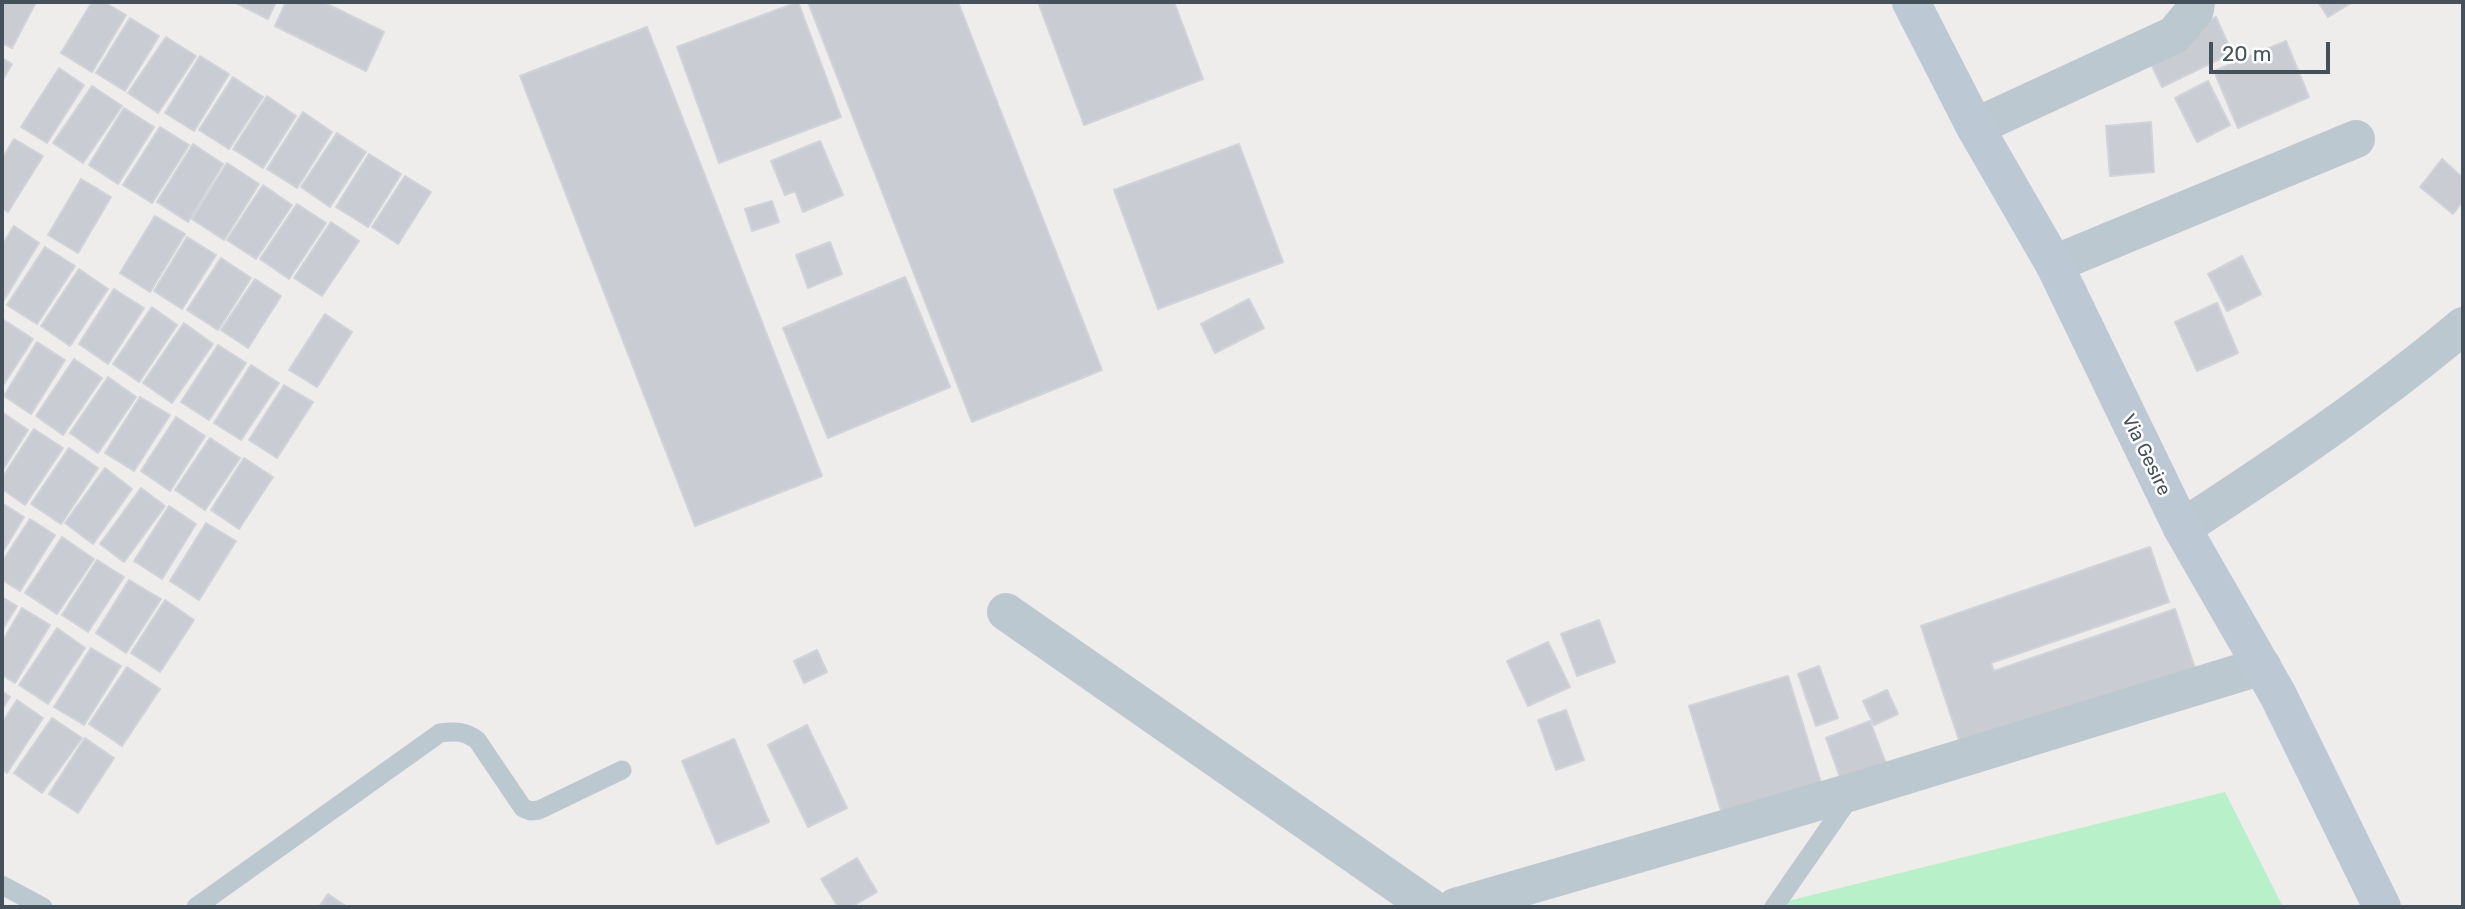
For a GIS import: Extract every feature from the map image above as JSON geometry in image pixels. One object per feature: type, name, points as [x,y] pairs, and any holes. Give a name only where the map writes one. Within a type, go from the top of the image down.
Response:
[{"type":"main road","name":"Via Gesire","points":[[1911,2],[1975,127],[2054,264],[2182,528],[2278,695],[2382,907]]},
{"type":"street","points":[[1975,127],[2174,35],[2195,10],[2196,2]]},
{"type":"street","points":[[2054,264],[2356,139]]},
{"type":"street","points":[[2182,528],[2276,467],[2376,395],[2463,326]]},
{"type":"street","points":[[1006,612],[1430,907]]},
{"type":"street","points":[[1455,907],[1855,791],[2262,666]]},
{"type":"lane","points":[[196,907],[440,733],[468,733],[477,740],[523,808],[531,811],[540,810],[622,770]]},
{"type":"lane","points":[[1774,907],[1855,791]]},
{"type":"lane","points":[[2,885],[43,907]]},
{"type":"green space","points":[[2225,792],[2283,907],[1764,907]]},
{"type":"building","points":[[2,2],[36,2],[12,48],[2,43]]},
{"type":"building","points":[[92,2],[104,2],[126,15],[92,72],[61,53]]},
{"type":"building","points":[[234,2],[276,2],[268,19]]},
{"type":"building","points":[[286,2],[323,2],[384,32],[366,71],[275,26]]},
{"type":"building","points":[[798,2],[841,117],[719,163],[677,47]]},
{"type":"building","points":[[808,2],[958,2],[1102,370],[972,422]]},
{"type":"building","points":[[1038,2],[1174,2],[1203,79],[1084,125]]},
{"type":"building","points":[[2318,2],[2353,2],[2328,17]]},
{"type":"building","points":[[2216,17],[2232,53],[2162,87],[2145,51]]},
{"type":"building","points":[[130,18],[159,36],[125,91],[96,73]]},
{"type":"building","points":[[647,27],[822,476],[695,526],[520,76]]},
{"type":"building","points":[[166,37],[196,56],[158,113],[128,93]]},
{"type":"building","points":[[2286,41],[2309,97],[2238,128],[2214,71]]},
{"type":"building","points":[[200,56],[229,74],[194,131],[165,113]]},
{"type":"building","points":[[2,58],[12,64],[2,81]]},
{"type":"building","points":[[59,68],[84,85],[47,143],[21,127]]},
{"type":"building","points":[[233,77],[263,97],[229,149],[199,130]]},
{"type":"building","points":[[2208,81],[2230,125],[2197,142],[2175,98]]},
{"type":"building","points":[[92,86],[122,106],[83,163],[53,143]]},
{"type":"building","points":[[267,96],[296,116],[263,168],[233,149]]},
{"type":"building","points":[[124,108],[154,127],[118,184],[89,165]]},
{"type":"building","points":[[303,112],[332,132],[297,188],[267,169]]},
{"type":"building","points":[[2151,122],[2154,172],[2110,176],[2106,126]]},
{"type":"building","points":[[160,127],[189,145],[152,203],[123,185]]},
{"type":"building","points":[[337,133],[366,152],[330,207],[301,187]]},
{"type":"building","points":[[14,139],[43,156],[8,212],[2,208],[2,159]]},
{"type":"building","points":[[820,141],[843,195],[803,212],[795,191],[785,195],[771,161]]},
{"type":"building","points":[[193,144],[223,164],[188,222],[157,202]]},
{"type":"building","points":[[1239,144],[1283,262],[1158,309],[1114,190]]},
{"type":"building","points":[[369,154],[401,174],[368,227],[336,207]]},
{"type":"building","points":[[2442,159],[2463,178],[2463,201],[2453,214],[2420,187]]},
{"type":"building","points":[[227,163],[259,184],[224,240],[192,219]]},
{"type":"building","points":[[405,176],[431,192],[398,244],[372,227]]},
{"type":"building","points":[[81,179],[111,197],[78,253],[48,235]]},
{"type":"building","points":[[263,185],[292,205],[256,259],[227,240]]},
{"type":"building","points":[[772,201],[779,222],[752,231],[745,209]]},
{"type":"building","points":[[297,204],[326,223],[289,279],[260,259]]},
{"type":"building","points":[[155,216],[185,234],[150,292],[120,273]]},
{"type":"building","points":[[331,222],[359,241],[322,296],[294,278]]},
{"type":"building","points":[[14,226],[39,243],[2,303],[2,245]]},
{"type":"building","points":[[187,237],[216,255],[182,309],[154,291]]},
{"type":"building","points":[[830,242],[842,274],[808,288],[796,255]]},
{"type":"building","points":[[45,247],[75,266],[37,324],[7,305]]},
{"type":"building","points":[[2242,256],[2261,294],[2227,311],[2208,274]]},
{"type":"building","points":[[221,258],[251,278],[218,330],[187,310]]},
{"type":"building","points":[[79,269],[108,289],[70,346],[41,326]]},
{"type":"building","points":[[905,277],[950,387],[828,438],[783,328]]},
{"type":"building","points":[[255,279],[281,296],[248,348],[221,330]]},
{"type":"building","points":[[114,289],[144,308],[108,364],[79,344]]},
{"type":"building","points":[[1249,299],[1264,328],[1215,353],[1201,324]]},
{"type":"building","points":[[2217,303],[2238,353],[2197,371],[2175,322]]},
{"type":"building","points":[[152,307],[177,325],[139,382],[113,364]]},
{"type":"building","points":[[325,314],[352,332],[317,387],[289,370]]},
{"type":"building","points":[[4,320],[33,339],[2,387],[2,322]]},
{"type":"building","points":[[184,323],[213,344],[172,403],[143,383]]},
{"type":"building","points":[[37,342],[65,360],[31,414],[4,396]]},
{"type":"building","points":[[218,345],[246,363],[209,420],[181,402]]},
{"type":"building","points":[[74,359],[102,378],[63,435],[36,416]]},
{"type":"building","points":[[251,365],[279,383],[241,440],[214,423]]},
{"type":"building","points":[[108,377],[136,397],[98,453],[70,433]]},
{"type":"building","points":[[284,385],[313,402],[277,458],[249,440]]},
{"type":"building","points":[[140,397],[170,415],[134,471],[105,453]]},
{"type":"building","points":[[2,412],[28,430],[2,471]]},
{"type":"building","points":[[176,417],[205,436],[170,491],[141,471]]},
{"type":"building","points":[[34,429],[63,448],[25,505],[2,489],[2,478]]},
{"type":"building","points":[[210,438],[240,458],[205,510],[175,490]]},
{"type":"building","points":[[69,448],[98,468],[61,524],[31,504]]},
{"type":"building","points":[[244,458],[273,477],[239,529],[211,510]]},
{"type":"building","points":[[105,468],[132,489],[93,544],[65,523]]},
{"type":"building","points":[[141,488],[165,506],[124,562],[100,544]]},
{"type":"building","points":[[2,503],[24,517],[2,553]]},
{"type":"building","points":[[169,506],[196,524],[162,579],[134,561]]},
{"type":"building","points":[[30,519],[55,535],[20,591],[2,580],[2,562]]},
{"type":"building","points":[[206,523],[236,541],[199,600],[170,581]]},
{"type":"building","points":[[62,537],[94,559],[57,614],[25,593]]},
{"type":"building","points":[[2150,547],[2169,602],[1991,663],[1994,671],[2175,609],[2195,668],[1962,749],[1921,626]]},
{"type":"building","points":[[97,560],[124,577],[88,632],[62,615]]},
{"type":"building","points":[[129,580],[161,599],[126,653],[96,633]]},
{"type":"building","points":[[2,597],[17,606],[2,630]]},
{"type":"building","points":[[165,600],[194,620],[160,672],[131,653]]},
{"type":"building","points":[[22,608],[50,625],[15,683],[2,675],[2,642]]},
{"type":"building","points":[[1599,620],[1615,662],[1577,676],[1561,634]]},
{"type":"building","points":[[57,628],[85,648],[48,704],[19,685]]},
{"type":"building","points":[[1548,642],[1570,687],[1528,706],[1507,661]]},
{"type":"building","points":[[91,648],[121,666],[84,725],[54,707]]},
{"type":"building","points":[[817,650],[827,672],[804,683],[794,661]]},
{"type":"building","points":[[1819,666],[1838,718],[1816,726],[1798,674]]},
{"type":"building","points":[[127,667],[160,689],[122,746],[89,724]]},
{"type":"building","points":[[1788,676],[1822,786],[1723,817],[1689,706]]},
{"type":"building","points":[[1887,690],[1898,714],[1874,725],[1863,701]]},
{"type":"building","points":[[2,691],[10,697],[2,709]]},
{"type":"building","points":[[17,700],[43,718],[7,773],[2,769],[2,723]]},
{"type":"building","points":[[1566,710],[1584,760],[1556,770],[1538,720]]},
{"type":"building","points":[[52,718],[82,738],[42,793],[14,773]]},
{"type":"building","points":[[1870,721],[1888,769],[1843,786],[1826,738]]},
{"type":"building","points":[[807,725],[847,808],[808,827],[768,745]]},
{"type":"building","points":[[85,738],[114,758],[78,813],[49,794]]},
{"type":"building","points":[[734,739],[769,822],[717,844],[682,761]]},
{"type":"building","points":[[857,858],[877,892],[851,907],[838,907],[821,879]]},
{"type":"building","points":[[328,894],[347,907],[319,907]]}]
